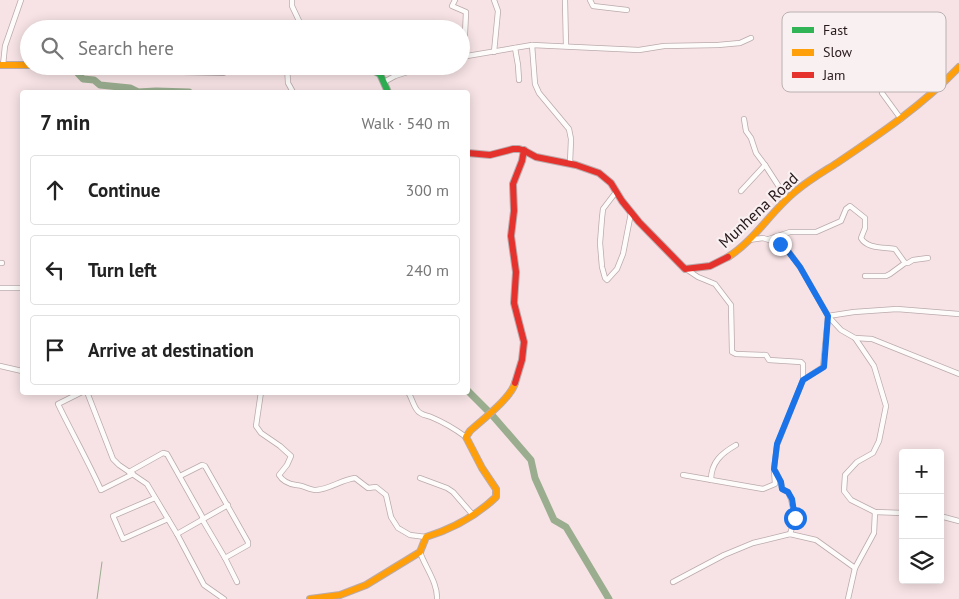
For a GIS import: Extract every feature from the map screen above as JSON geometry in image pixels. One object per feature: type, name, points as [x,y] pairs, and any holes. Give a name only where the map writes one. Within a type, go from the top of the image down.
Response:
[{"type":"street","points":[[20,0],[1,65],[20,65]]},
{"type":"street","points":[[292,0],[292,6],[299,20]]},
{"type":"street","points":[[455,0],[452,6],[466,12],[465,20]]},
{"type":"street","points":[[494,0],[498,12],[494,52]]},
{"type":"street","points":[[565,0],[566,46]]},
{"type":"street","points":[[590,0],[593,6],[627,10]]},
{"type":"street","points":[[470,56],[532,44],[639,50],[664,46],[740,43],[751,38]]},
{"type":"street","points":[[532,44],[535,84],[539,93],[569,129],[571,139],[570,163]]},
{"type":"street","points":[[515,48],[518,80]]},
{"type":"street","name":"Munhena Road","points":[[946,81],[959,67]]},
{"type":"street","points":[[288,75],[288,82],[292,90]]},
{"type":"street","points":[[380,75],[387,90]]},
{"type":"street","points":[[384,82],[397,75]]},
{"type":"street","name":"Munhena Road","points":[[685,269],[701,268],[716,264],[733,254],[803,184],[901,119],[934,92]]},
{"type":"street","points":[[882,93],[901,119]]},
{"type":"street","points":[[744,119],[746,131],[751,138],[756,153],[787,199]]},
{"type":"street","points":[[470,154],[479,156],[497,154],[512,149],[524,150],[533,157],[570,163],[600,174],[612,185],[623,204],[631,213],[685,269],[715,284],[731,304],[732,352],[736,354],[766,355],[769,360],[801,362],[804,364],[803,380],[777,444],[774,469],[775,484],[763,488],[682,475]]},
{"type":"street","points":[[466,437],[514,388],[522,360],[524,342],[514,303],[516,272],[511,236],[514,211],[513,184],[524,150]]},
{"type":"street","points":[[741,191],[765,165]]},
{"type":"street","points":[[616,192],[603,209],[602,218],[600,243],[602,267],[607,280],[617,269],[623,254],[631,213]]},
{"type":"street","points":[[767,240],[790,232],[816,232],[841,221],[846,209],[850,206],[865,218],[865,228],[861,238],[863,241],[876,247],[895,249],[905,263]]},
{"type":"street","points":[[748,240],[763,238],[784,246],[800,267],[828,316],[841,330],[855,338],[874,366],[886,406],[880,441],[873,453],[858,462],[845,475],[844,491],[852,500],[875,512],[899,513]]},
{"type":"street","points":[[865,276],[886,276],[905,263],[928,258]]},
{"type":"street","points":[[0,288],[20,288]]},
{"type":"street","points":[[828,316],[897,309],[959,314]]},
{"type":"street","points":[[803,380],[824,367],[828,316]]},
{"type":"street","points":[[855,338],[872,339],[959,374]]},
{"type":"street","points":[[0,366],[20,371]]},
{"type":"street","points":[[76,395],[58,404],[92,469],[100,490],[163,453],[167,454],[237,582]]},
{"type":"street","points":[[88,395],[113,458],[119,465],[146,484],[177,534],[204,585],[222,598]]},
{"type":"street","points":[[261,395],[256,426],[261,434],[280,446],[290,456],[287,465],[279,475],[281,479],[290,484],[314,490],[337,484],[346,479],[355,478],[368,488],[376,487],[386,495],[391,517],[398,528],[410,535],[426,537],[441,533],[474,515],[490,504],[496,497],[496,489],[482,468],[466,437],[421,414],[417,410],[410,395]]},
{"type":"street","points":[[711,480],[711,472],[718,460],[736,444]]},
{"type":"street","points":[[180,476],[202,465],[205,466],[228,504],[248,545],[225,558]]},
{"type":"street","points":[[774,469],[781,482],[782,489],[788,492],[792,499],[795,518],[790,534]]},
{"type":"street","points":[[420,478],[453,492],[474,515]]},
{"type":"street","points":[[155,498],[113,516],[123,539],[168,519]]},
{"type":"street","points":[[177,534],[228,504]]},
{"type":"street","points":[[848,599],[855,568],[874,533],[875,512]]},
{"type":"street","points":[[944,517],[959,520]]},
{"type":"street","points":[[673,582],[724,555],[753,543],[790,534],[816,540],[855,568]]},
{"type":"street","points":[[310,599],[341,597],[366,585],[420,552],[426,537]]},
{"type":"street","points":[[420,552],[438,592],[437,599]]},
{"type":"waterway","points":[[79,75],[83,79],[94,80],[100,85],[134,90]]},
{"type":"waterway","points":[[470,393],[489,412]]},
{"type":"waterway","points":[[492,415],[531,460],[535,478],[554,520],[566,527],[609,599]]},
{"type":"waterway","points":[[97,599],[102,562]]},
{"type":"traffic: fast","points":[[380,75],[387,90]]},
{"type":"traffic: slow","points":[[0,65],[20,65]]},
{"type":"traffic: slow","points":[[946,80],[959,67]]},
{"type":"traffic: slow","points":[[728,257],[755,234],[796,191],[901,118],[933,92]]},
{"type":"traffic: slow","points":[[310,599],[340,595],[366,585],[420,552],[426,537],[463,521],[496,497],[496,489],[482,468],[466,437],[470,431],[502,402],[515,383]]},
{"type":"traffic: jam","points":[[470,153],[490,155],[519,149],[536,157],[576,165],[599,173],[611,183],[622,201],[639,222],[685,269],[710,266],[728,257]]},
{"type":"traffic: jam","points":[[515,383],[522,360],[524,342],[514,303],[516,272],[511,236],[514,211],[513,184],[524,150]]},
{"type":"route","points":[[780,244],[784,246],[800,267],[828,316],[824,367],[803,380],[777,444],[774,469],[781,482],[782,489],[788,492],[792,499],[795,518]]}]
